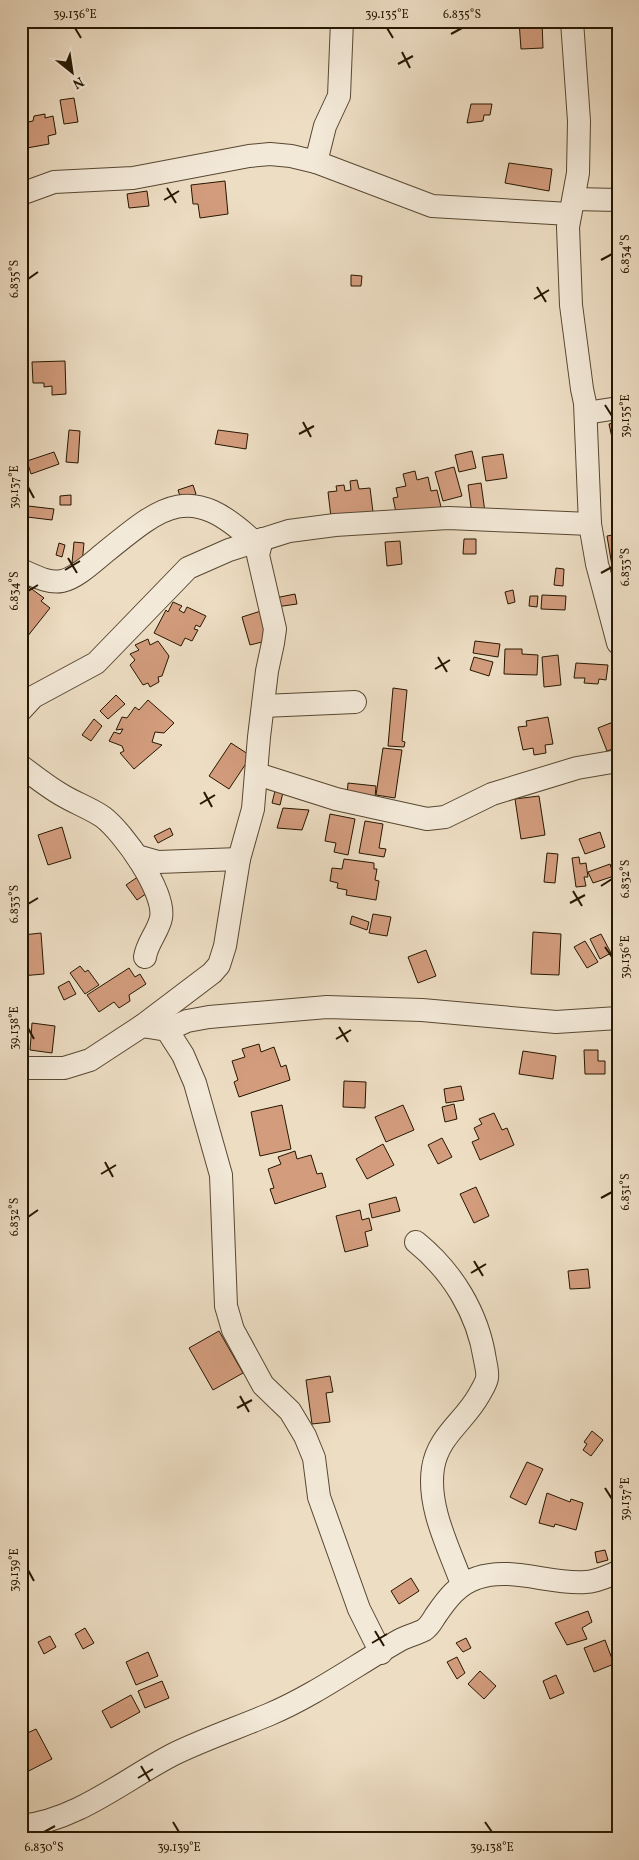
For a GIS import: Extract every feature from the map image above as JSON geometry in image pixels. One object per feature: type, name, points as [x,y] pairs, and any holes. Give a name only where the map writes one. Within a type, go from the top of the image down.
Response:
[{"type":"street","points":[[316,162],[325,126],[339,96],[342,21]]},
{"type":"street","points":[[572,21],[579,121],[578,174],[568,227],[571,305],[586,413],[590,524],[597,564],[618,643]]},
{"type":"street","points":[[21,194],[54,182],[133,178],[249,156],[270,154],[316,162],[432,206],[572,206],[618,200]]},
{"type":"street","points":[[586,413],[618,408]]},
{"type":"street","points":[[21,570],[40,578],[62,581],[93,562],[148,519],[160,512],[182,505],[212,509],[258,540]]},
{"type":"street","points":[[21,710],[33,697],[96,663],[188,568],[228,550],[258,540],[288,531],[335,525],[448,518],[590,524]]},
{"type":"street","points":[[21,1068],[64,1068],[90,1060],[142,1026],[219,965],[229,927],[239,859],[253,809],[263,706],[275,628],[260,574],[258,540]]},
{"type":"street","points":[[263,706],[355,702]]},
{"type":"street","points":[[257,774],[336,799],[427,819],[445,817],[492,794],[577,768],[618,761]]},
{"type":"street","points":[[21,766],[61,795],[104,818],[137,856],[159,898],[161,917],[147,947],[145,957]]},
{"type":"street","points":[[137,856],[158,862],[239,859]]},
{"type":"street","points":[[142,1026],[167,1030],[187,1021],[209,1017],[327,1007],[422,1010],[556,1022],[618,1018]]},
{"type":"street","points":[[167,1030],[183,1055],[195,1083],[220,1174],[226,1306],[233,1330],[263,1385],[290,1411],[306,1436],[314,1458],[319,1497],[359,1610],[381,1653]]},
{"type":"street","points":[[416,1242],[428,1251],[454,1282],[471,1310],[484,1351],[488,1378],[478,1397],[438,1449],[433,1469],[433,1498],[462,1584]]},
{"type":"street","points":[[21,1826],[45,1822],[75,1810],[173,1755],[226,1730],[269,1714],[336,1680],[400,1640],[428,1627],[448,1598],[462,1584],[478,1577],[493,1575],[523,1576],[572,1583],[588,1582],[618,1572]]},
{"type":"building","points":[[519,21],[542,21],[543,48],[521,49]]},
{"type":"building","points":[[74,98],[78,122],[64,124],[60,100]]},
{"type":"building","points":[[471,104],[492,104],[490,115],[484,115],[483,121],[467,123]]},
{"type":"building","points":[[45,114],[45,118],[53,116],[56,134],[48,136],[49,144],[27,148],[23,123],[33,121],[34,116]]},
{"type":"building","points":[[509,163],[552,169],[549,191],[505,183]]},
{"type":"building","points":[[225,181],[228,214],[200,218],[198,204],[193,204],[191,185]]},
{"type":"building","points":[[147,191],[149,206],[129,208],[127,194]]},
{"type":"building","points":[[351,275],[362,276],[361,286],[351,286]]},
{"type":"building","points":[[65,361],[66,394],[52,395],[52,386],[44,387],[44,383],[33,383],[32,362]]},
{"type":"building","points":[[618,422],[618,465],[609,424]]},
{"type":"building","points":[[69,430],[80,431],[78,463],[66,462]]},
{"type":"building","points":[[218,430],[248,434],[246,449],[215,444]]},
{"type":"building","points":[[472,451],[476,468],[459,472],[455,455]]},
{"type":"building","points":[[54,452],[59,464],[31,474],[27,461]]},
{"type":"building","points":[[503,454],[507,478],[486,481],[482,457]]},
{"type":"building","points":[[454,467],[462,496],[443,501],[435,472]]},
{"type":"building","points":[[415,471],[417,480],[428,477],[431,491],[437,490],[441,507],[397,517],[393,498],[398,497],[396,488],[406,486],[403,474]]},
{"type":"building","points":[[357,480],[359,489],[370,488],[373,512],[331,517],[328,492],[337,491],[336,486],[344,485],[345,491],[351,490],[350,481]]},
{"type":"building","points":[[481,483],[485,512],[472,514],[468,485]]},
{"type":"building","points":[[193,485],[196,494],[181,499],[178,490]]},
{"type":"building","points":[[71,495],[71,505],[60,505],[60,496]]},
{"type":"building","points":[[28,506],[54,509],[52,520],[27,517]]},
{"type":"building","points":[[618,534],[618,584],[615,584],[607,536]]},
{"type":"building","points":[[464,539],[476,539],[476,554],[463,554]]},
{"type":"building","points":[[400,541],[402,564],[387,566],[385,542]]},
{"type":"building","points":[[74,542],[84,543],[82,564],[72,563]]},
{"type":"building","points":[[59,543],[65,545],[62,557],[56,555]]},
{"type":"building","points":[[556,568],[564,569],[563,586],[554,585]]},
{"type":"building","points":[[29,587],[44,598],[41,601],[50,608],[27,637],[21,633],[21,598]]},
{"type":"building","points":[[513,590],[515,602],[508,604],[505,592]]},
{"type":"building","points":[[295,594],[297,604],[276,607],[275,598]]},
{"type":"building","points":[[542,595],[566,596],[565,610],[541,609]]},
{"type":"building","points":[[530,596],[538,596],[537,607],[529,606]]},
{"type":"building","points":[[173,602],[182,606],[179,610],[184,613],[187,607],[206,616],[200,627],[196,625],[194,629],[198,630],[192,641],[185,638],[181,646],[154,633],[166,610],[168,612]]},
{"type":"building","points":[[261,611],[270,640],[250,645],[242,617]]},
{"type":"building","points":[[148,639],[150,645],[158,641],[169,656],[162,676],[158,677],[159,682],[150,687],[148,683],[143,685],[130,665],[135,660],[130,654],[139,650],[135,645]]},
{"type":"building","points":[[475,641],[500,644],[498,657],[473,653]]},
{"type":"building","points":[[505,649],[522,649],[522,654],[538,655],[537,675],[504,674]]},
{"type":"building","points":[[558,655],[561,685],[544,687],[542,657]]},
{"type":"building","points":[[474,657],[493,662],[489,676],[470,670]]},
{"type":"building","points":[[576,663],[608,665],[606,680],[599,679],[598,684],[584,683],[585,678],[574,678]]},
{"type":"building","points":[[393,688],[407,690],[402,741],[405,742],[404,747],[388,746]]},
{"type":"building","points":[[116,695],[125,704],[108,719],[100,711]]},
{"type":"building","points":[[148,700],[174,723],[164,733],[155,732],[152,742],[162,745],[134,769],[120,753],[124,751],[122,746],[109,741],[114,732],[120,734],[123,729],[116,730],[122,717],[127,718],[135,707],[139,710]]},
{"type":"building","points":[[548,717],[553,744],[545,745],[546,753],[534,755],[533,748],[523,750],[518,727],[527,726],[526,721]]},
{"type":"building","points":[[94,719],[102,726],[91,741],[82,735]]},
{"type":"building","points":[[618,720],[618,747],[607,751],[598,728]]},
{"type":"building","points":[[231,743],[251,756],[229,789],[209,776]]},
{"type":"building","points":[[383,748],[402,750],[395,798],[376,795]]},
{"type":"building","points":[[348,783],[376,786],[375,798],[347,796]]},
{"type":"building","points":[[276,787],[284,788],[280,805],[272,803]]},
{"type":"building","points":[[539,796],[545,835],[521,839],[515,799]]},
{"type":"building","points":[[283,808],[309,810],[302,830],[277,828]]},
{"type":"building","points":[[330,814],[355,819],[348,855],[334,852],[336,843],[325,841]]},
{"type":"building","points":[[365,821],[383,824],[379,848],[386,849],[384,857],[359,853]]},
{"type":"building","points":[[62,827],[71,858],[48,865],[38,835]]},
{"type":"building","points":[[170,828],[173,835],[158,843],[154,836]]},
{"type":"building","points":[[600,832],[605,847],[585,854],[579,839]]},
{"type":"building","points":[[547,853],[558,854],[555,883],[544,882]]},
{"type":"building","points":[[579,857],[580,864],[586,863],[588,877],[584,877],[586,886],[576,887],[572,858]]},
{"type":"building","points":[[344,859],[374,863],[374,869],[377,869],[375,880],[379,881],[376,900],[346,895],[347,890],[337,888],[338,883],[330,881],[332,868],[342,869]]},
{"type":"building","points":[[610,864],[614,876],[593,883],[588,872]]},
{"type":"building","points":[[142,874],[153,889],[137,900],[126,885]]},
{"type":"building","points":[[373,914],[391,917],[387,936],[369,933]]},
{"type":"building","points":[[352,916],[369,922],[367,930],[350,924]]},
{"type":"building","points":[[618,930],[618,945],[612,933]]},
{"type":"building","points":[[533,932],[561,934],[559,975],[531,974]]},
{"type":"building","points":[[41,933],[44,974],[21,976],[23,935]]},
{"type":"building","points":[[601,934],[611,953],[600,959],[590,939]]},
{"type":"building","points":[[585,941],[598,962],[587,968],[574,947]]},
{"type":"building","points":[[426,950],[436,976],[418,983],[408,957]]},
{"type":"building","points":[[80,966],[85,972],[88,970],[99,985],[85,994],[70,973]]},
{"type":"building","points":[[129,968],[135,977],[140,974],[146,984],[129,995],[130,1001],[119,1008],[114,1002],[99,1012],[87,995]]},
{"type":"building","points":[[69,981],[76,994],[64,1000],[58,987]]},
{"type":"building","points":[[32,1023],[55,1026],[52,1053],[30,1050]]},
{"type":"building","points":[[259,1044],[261,1052],[274,1047],[281,1067],[286,1065],[290,1080],[239,1097],[234,1082],[238,1080],[232,1061],[245,1057],[242,1049]]},
{"type":"building","points":[[584,1050],[598,1050],[598,1061],[605,1061],[605,1074],[585,1074]]},
{"type":"building","points":[[523,1051],[556,1056],[553,1079],[519,1074]]},
{"type":"building","points":[[344,1081],[366,1082],[365,1108],[343,1107]]},
{"type":"building","points":[[461,1086],[464,1100],[446,1103],[444,1089]]},
{"type":"building","points":[[454,1104],[457,1119],[445,1122],[442,1107]]},
{"type":"building","points":[[282,1105],[291,1149],[260,1156],[251,1112]]},
{"type":"building","points":[[403,1105],[414,1130],[386,1142],[375,1117]]},
{"type":"building","points":[[494,1113],[502,1130],[507,1128],[514,1145],[480,1160],[472,1142],[479,1139],[474,1128],[482,1124],[479,1119]]},
{"type":"building","points":[[442,1138],[452,1157],[438,1164],[428,1145]]},
{"type":"building","points":[[383,1144],[394,1165],[367,1179],[356,1159]]},
{"type":"building","points":[[295,1151],[297,1159],[311,1155],[317,1174],[322,1173],[326,1187],[275,1204],[270,1189],[274,1188],[268,1169],[281,1164],[278,1157]]},
{"type":"building","points":[[476,1187],[489,1216],[474,1223],[460,1194]]},
{"type":"building","points":[[396,1197],[400,1211],[372,1218],[369,1204]]},
{"type":"building","points":[[360,1210],[362,1220],[369,1218],[372,1230],[365,1232],[368,1246],[345,1252],[336,1216]]},
{"type":"building","points":[[588,1269],[590,1288],[570,1289],[568,1271]]},
{"type":"building","points":[[219,1331],[243,1373],[213,1390],[189,1348]]},
{"type":"building","points":[[330,1376],[333,1392],[326,1393],[330,1422],[312,1424],[306,1380]]},
{"type":"building","points":[[592,1431],[603,1440],[591,1456],[583,1450],[587,1444],[584,1442]]},
{"type":"building","points":[[527,1462],[543,1469],[526,1505],[510,1497]]},
{"type":"building","points":[[547,1493],[570,1502],[571,1499],[583,1503],[576,1530],[555,1524],[554,1527],[539,1523]]},
{"type":"building","points":[[605,1550],[608,1560],[597,1563],[595,1552]]},
{"type":"building","points":[[411,1578],[419,1591],[399,1604],[391,1591]]},
{"type":"building","points":[[588,1611],[592,1622],[582,1628],[587,1639],[567,1645],[555,1623]]},
{"type":"building","points":[[85,1628],[94,1643],[83,1649],[75,1634]]},
{"type":"building","points":[[50,1636],[56,1647],[44,1654],[38,1642]]},
{"type":"building","points":[[466,1638],[471,1648],[463,1652],[456,1643]]},
{"type":"building","points":[[605,1640],[614,1664],[594,1672],[584,1648]]},
{"type":"building","points":[[148,1652],[158,1676],[136,1685],[126,1662]]},
{"type":"building","points":[[457,1657],[465,1673],[457,1679],[447,1662]]},
{"type":"building","points":[[480,1671],[496,1686],[484,1699],[468,1684]]},
{"type":"building","points":[[556,1675],[564,1693],[550,1699],[543,1681]]},
{"type":"building","points":[[162,1681],[169,1698],[145,1708],[138,1691]]},
{"type":"building","points":[[131,1695],[140,1712],[111,1728],[102,1711]]},
{"type":"building","points":[[36,1729],[52,1759],[21,1775],[21,1736]]}]
